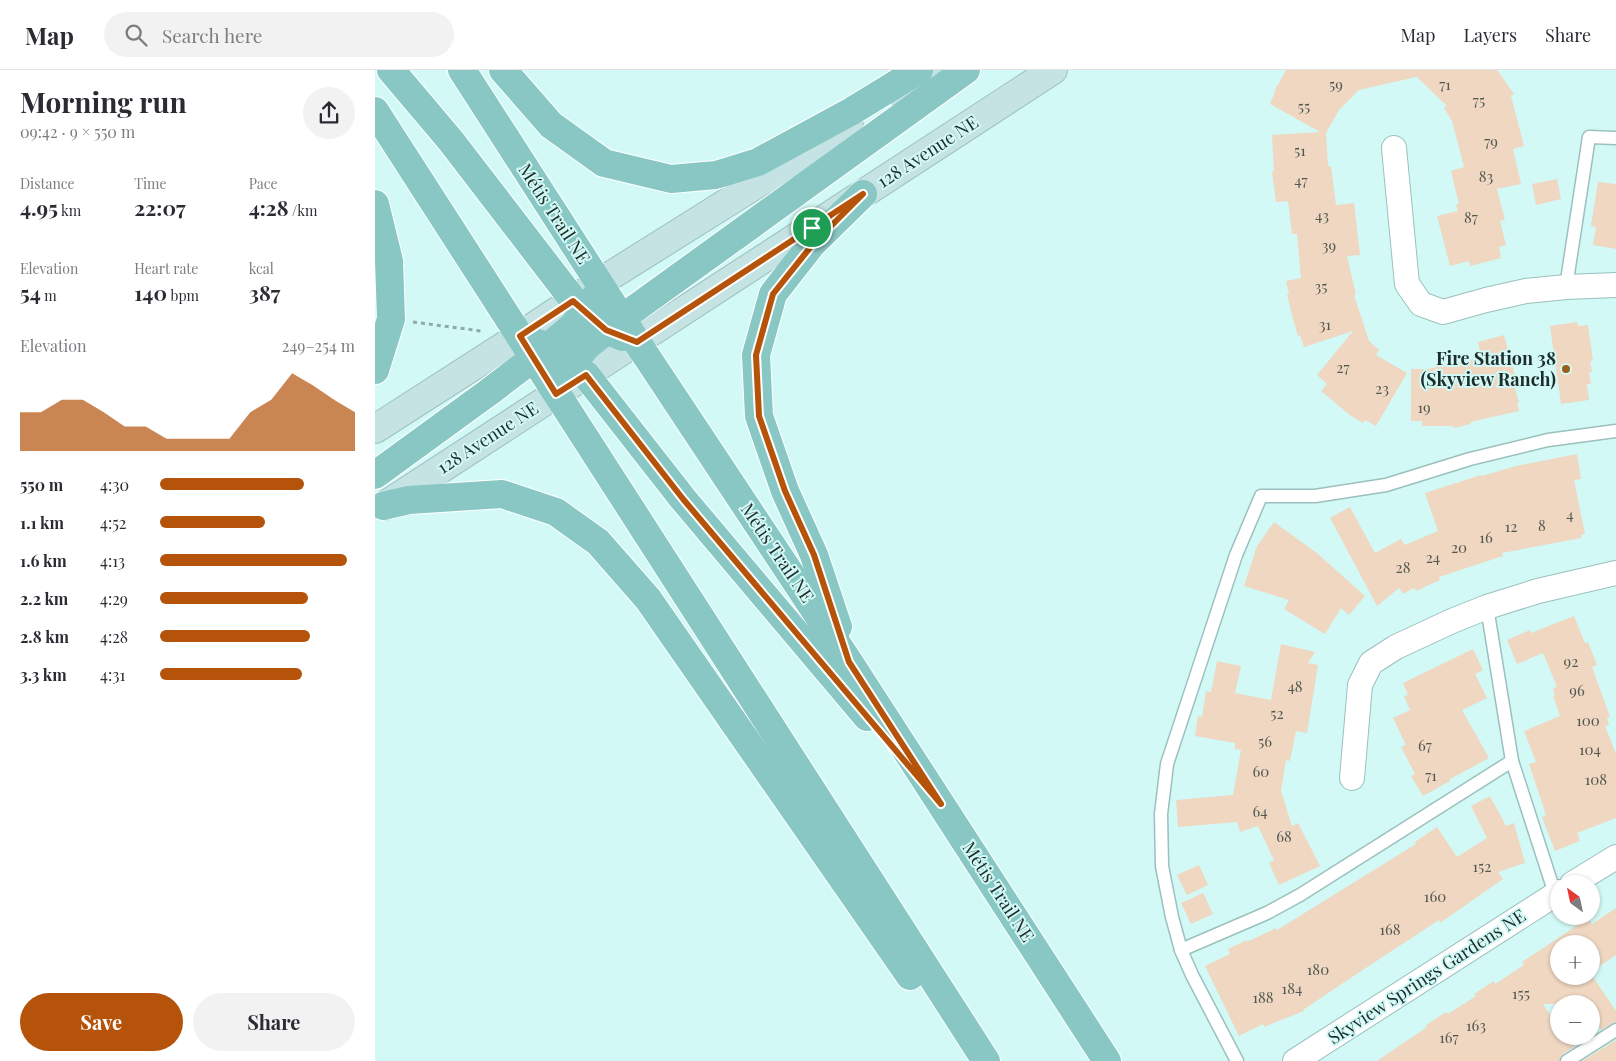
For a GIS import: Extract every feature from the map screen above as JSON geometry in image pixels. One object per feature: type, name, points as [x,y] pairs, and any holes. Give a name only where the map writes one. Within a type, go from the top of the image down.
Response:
[{"type":"main road","points":[[391,70],[451,140],[579,306],[614,324],[637,342]]},
{"type":"main road","name":"Métis Trail NE","points":[[462,70],[599,284],[614,324]]},
{"type":"main road","points":[[503,70],[551,125],[604,163],[671,179],[716,175],[758,162],[852,111],[919,70]]},
{"type":"main road","points":[[375,475],[534,347],[579,306],[599,284],[937,70]]},
{"type":"main road","points":[[556,394],[561,377],[579,369],[587,346],[614,324],[966,70]]},
{"type":"main road","name":"128 Avenue NE","points":[[579,369],[637,342],[1053,70]]},
{"type":"main road","points":[[375,112],[534,347],[556,394],[986,1061]]},
{"type":"main road","points":[[849,662],[814,555],[785,491],[759,416],[756,355],[773,294],[813,244],[863,194]]},
{"type":"main road","points":[[375,204],[389,261],[391,319],[375,370]]},
{"type":"main road","name":"Métis Trail NE","points":[[637,342],[849,662],[1107,1061]]},
{"type":"main road","points":[[534,347],[579,369],[683,499],[941,804]]},
{"type":"main road","points":[[375,429],[534,347]]},
{"type":"main road","name":"128 Avenue NE","points":[[379,509],[556,394]]},
{"type":"main road","points":[[379,509],[409,500],[502,494],[556,512],[598,542],[648,599],[969,1061]]},
{"type":"street","points":[[1394,148],[1407,284],[1421,304],[1443,312],[1526,291],[1616,285]]},
{"type":"street","points":[[1352,778],[1360,685],[1371,663],[1396,647],[1452,621],[1487,608],[1538,590],[1616,573]]},
{"type":"street","name":"Skyview Springs Gardens NE","points":[[1587,875],[1616,857]]},
{"type":"street","name":"Skyview Springs Gardens NE","points":[[1295,1061],[1550,898]]},
{"type":"lane","points":[[1566,287],[1589,137],[1616,138]]},
{"type":"lane","points":[[1237,1061],[1181,950],[1162,866],[1161,814],[1167,764],[1237,555],[1261,496],[1315,496],[1387,485],[1470,460],[1549,440],[1616,431]]},
{"type":"lane","points":[[1487,608],[1512,761],[1556,875]]},
{"type":"lane","points":[[1181,950],[1267,913],[1300,895],[1512,761]]},
{"type":"lane","points":[[1567,1061],[1616,1030]]},
{"type":"building","points":[[1286,70],[1497,70],[1514,94],[1511,96],[1524,146],[1513,149],[1521,184],[1497,189],[1505,220],[1500,221],[1506,245],[1499,247],[1501,258],[1470,266],[1469,261],[1450,266],[1437,216],[1458,211],[1456,205],[1459,204],[1451,171],[1464,167],[1452,121],[1444,108],[1447,106],[1416,76],[1359,90],[1339,110],[1326,133],[1328,166],[1331,166],[1336,205],[1354,203],[1360,255],[1347,256],[1356,295],[1354,295],[1369,341],[1379,350],[1376,355],[1407,373],[1376,426],[1365,420],[1363,423],[1351,416],[1321,391],[1327,384],[1317,375],[1353,331],[1304,347],[1300,335],[1298,336],[1293,319],[1286,281],[1301,278],[1297,234],[1292,234],[1288,201],[1276,202],[1272,172],[1274,171],[1272,135],[1320,132],[1270,104]]},
{"type":"building","points":[[1557,179],[1561,199],[1536,205],[1532,184]]},
{"type":"building","points":[[1598,182],[1616,184],[1616,249],[1593,245],[1596,227],[1591,226]]},
{"type":"building","points":[[1577,322],[1578,326],[1588,325],[1593,361],[1590,361],[1592,372],[1589,373],[1591,384],[1587,384],[1589,400],[1561,404],[1550,326]]},
{"type":"building","points":[[1504,335],[1515,376],[1512,377],[1519,403],[1517,403],[1519,411],[1470,422],[1471,424],[1454,428],[1453,426],[1422,426],[1422,421],[1411,421],[1411,369],[1428,369],[1481,357],[1478,342]]},
{"type":"building","points":[[1577,454],[1581,479],[1574,480],[1585,534],[1581,535],[1581,538],[1502,553],[1503,556],[1439,577],[1440,580],[1416,591],[1414,588],[1403,594],[1399,588],[1377,606],[1330,518],[1350,507],[1375,553],[1401,539],[1405,545],[1438,531],[1425,493],[1516,466]]},
{"type":"building","points":[[1274,522],[1318,554],[1365,596],[1349,615],[1341,608],[1325,634],[1284,609],[1289,600],[1244,586],[1257,546]]},
{"type":"building","points":[[1574,616],[1585,643],[1588,642],[1597,665],[1592,667],[1610,717],[1607,718],[1609,725],[1605,726],[1616,754],[1616,818],[1577,833],[1580,841],[1555,851],[1542,817],[1546,815],[1529,764],[1536,762],[1524,731],[1560,716],[1553,696],[1555,695],[1553,688],[1557,687],[1543,653],[1517,664],[1507,640],[1530,630],[1531,633]]},
{"type":"building","points":[[1281,644],[1315,652],[1308,663],[1318,665],[1307,733],[1296,731],[1290,761],[1286,760],[1281,791],[1292,826],[1298,823],[1320,866],[1279,885],[1269,863],[1274,860],[1258,826],[1240,832],[1237,822],[1178,827],[1176,800],[1233,795],[1241,750],[1235,749],[1235,743],[1195,736],[1198,716],[1202,717],[1206,691],[1211,692],[1217,661],[1241,666],[1235,693],[1271,700]]},
{"type":"building","points":[[1473,649],[1483,670],[1475,674],[1487,698],[1462,710],[1489,758],[1423,796],[1411,776],[1415,774],[1401,747],[1406,745],[1393,718],[1410,710],[1404,696],[1408,695],[1403,683]]},
{"type":"building","points":[[1490,796],[1506,826],[1514,823],[1525,863],[1498,872],[1503,879],[1440,923],[1439,920],[1304,1011],[1264,1027],[1263,1024],[1239,1036],[1205,966],[1230,954],[1228,949],[1276,928],[1277,930],[1416,844],[1415,842],[1437,827],[1457,857],[1487,838],[1471,806]]},
{"type":"building","points":[[1199,865],[1208,885],[1187,895],[1177,875]]},
{"type":"building","points":[[1203,893],[1213,914],[1191,924],[1181,903]]},
{"type":"building","points":[[1616,908],[1616,955],[1600,966],[1600,935],[1562,935],[1578,925],[1600,925],[1600,919]]},
{"type":"building","points":[[1550,943],[1550,985],[1598,985],[1616,1011],[1616,1022],[1601,1030],[1600,1029],[1600,995],[1550,995],[1550,1004],[1543,1004],[1550,1014],[1550,1045],[1577,1045],[1563,1054],[1559,1061],[1377,1061],[1427,1027],[1426,1025],[1446,1012],[1448,1014],[1476,996],[1474,994],[1494,981],[1495,984],[1524,965],[1522,962]]},
{"type":"building","points":[[1616,1040],[1616,1061],[1582,1061]]},
{"type":"place","name":"Fire Station 38 (Skyview Ranch)","points":[[1566,369]]},
{"type":"route","points":[[863,194],[813,244],[773,294],[756,355],[759,416],[785,491],[814,555],[849,662],[941,804],[683,499],[586,375],[556,394],[520,336],[573,301],[606,330],[637,342],[812,228],[863,194]]}]
